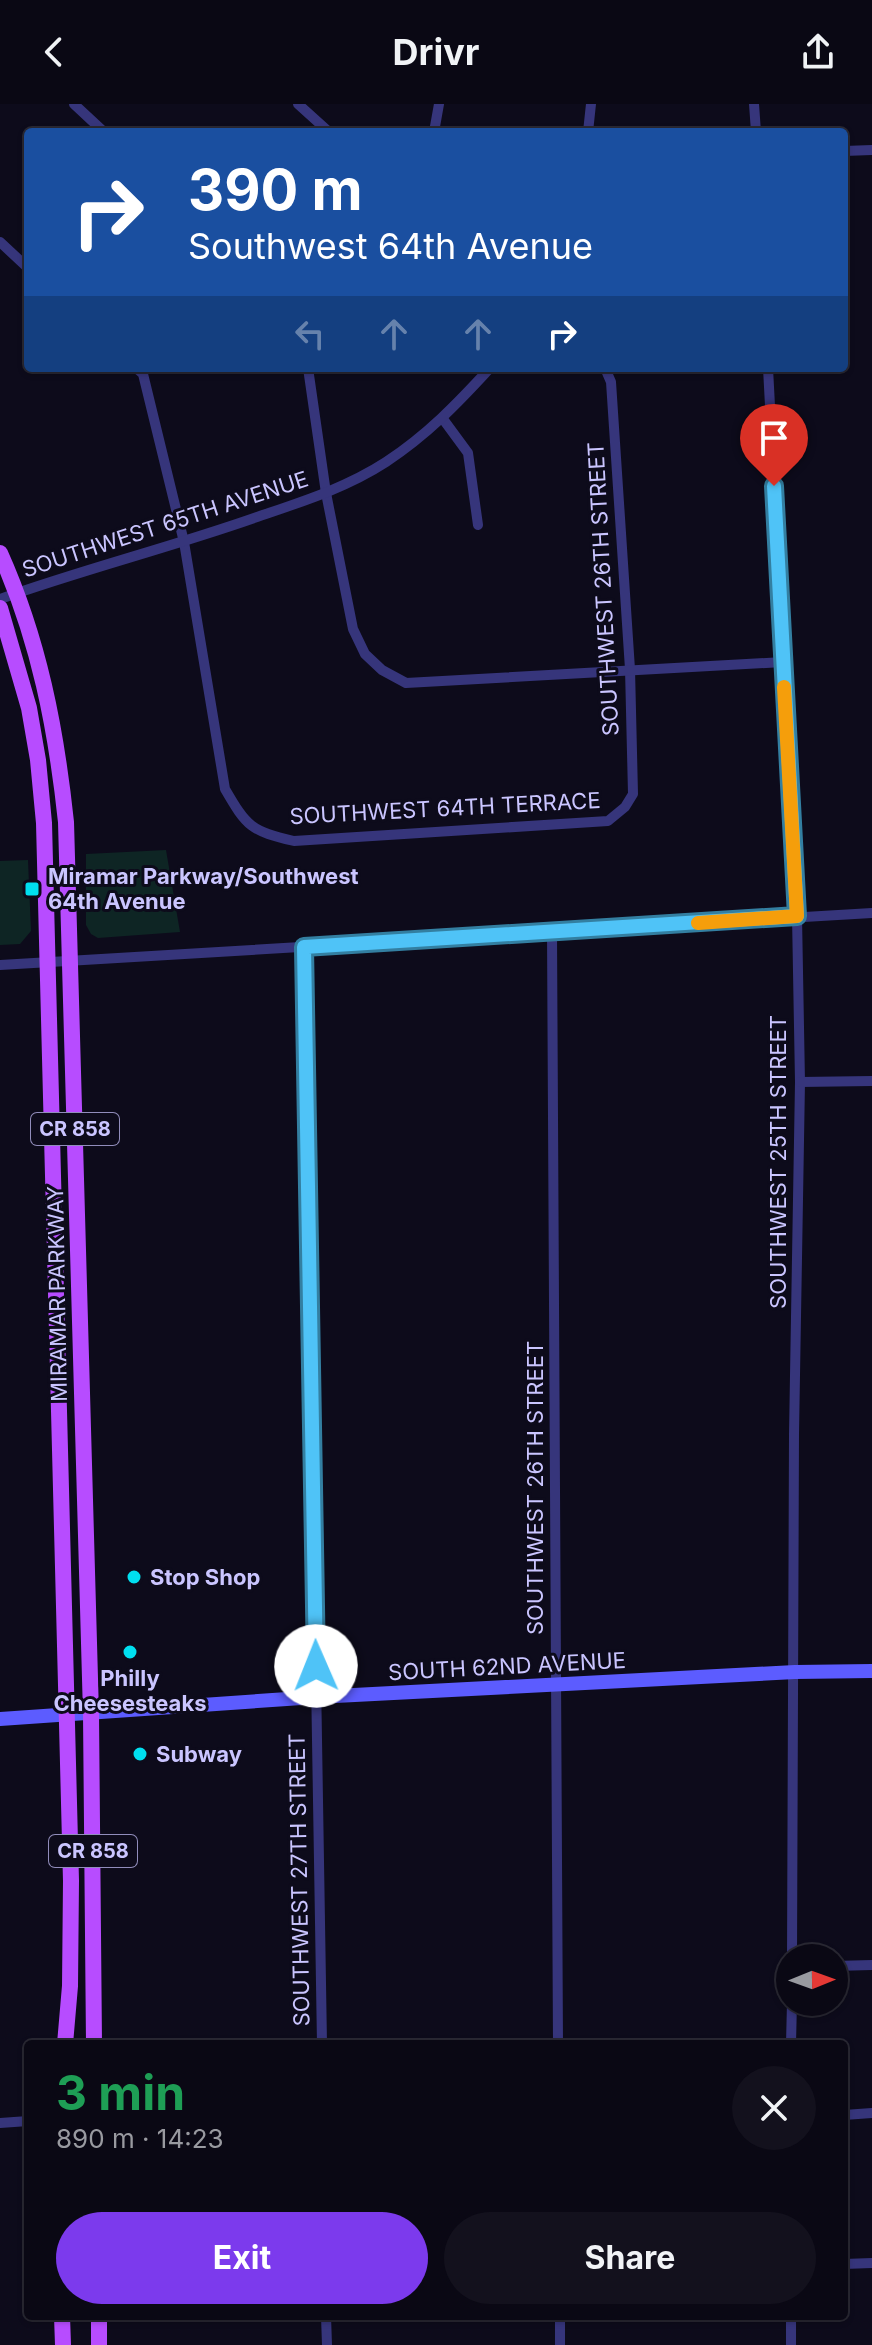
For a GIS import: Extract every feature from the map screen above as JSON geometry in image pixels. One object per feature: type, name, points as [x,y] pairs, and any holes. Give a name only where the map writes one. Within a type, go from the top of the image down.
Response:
[{"type":"main road","name":"MIRAMAR PARKWAY","points":[[0,553],[18,593],[50,704],[66,822],[91,1714],[94,2040]]},
{"type":"main road","name":"MIRAMAR PARKWAY","points":[[0,608],[29,708],[44,823],[71,1881],[70,1986],[65,2040]]},
{"type":"main road","points":[[55,1226],[64,1250],[66,1292],[79,1310]]},
{"type":"main road","points":[[62,2320],[63,2345]]},
{"type":"main road","points":[[99,2320],[99,2345]]},
{"type":"street","points":[[74,104],[100,128]]},
{"type":"street","points":[[298,104],[325,128]]},
{"type":"street","points":[[435,128],[439,104]]},
{"type":"street","points":[[588,128],[591,104]]},
{"type":"street","points":[[754,104],[756,128]]},
{"type":"street","points":[[848,151],[872,150]]},
{"type":"street","points":[[0,242],[24,264]]},
{"type":"street","points":[[141,372],[184,542]]},
{"type":"street","points":[[309,372],[326,493],[353,629],[365,654],[382,670],[406,683],[783,662]]},
{"type":"street","name":"SOUTHWEST 65TH AVENUE","points":[[0,599],[43,583],[184,542],[326,493],[385,463],[443,419],[486,372]]},
{"type":"street","name":"SOUTHWEST 26TH STREET","points":[[607,372],[611,382],[630,669],[633,794],[625,807]]},
{"type":"street","name":"SOUTHWEST 25TH STREET","points":[[768,372],[797,916],[800,1082],[794,1434],[792,1944]]},
{"type":"street","points":[[443,419],[468,453],[478,525]]},
{"type":"street","name":"SOUTHWEST 64TH TERRACE","points":[[184,542],[225,789],[244,821],[263,834],[294,841],[608,821],[625,807]]},
{"type":"street","points":[[0,965],[872,913]]},
{"type":"street","name":"SOUTHWEST 26TH STREET","points":[[552,932],[558,2040]]},
{"type":"street","name":"SOUTHWEST 27TH STREET","points":[[304,947],[322,2040]]},
{"type":"street","points":[[800,1082],[872,1081]]},
{"type":"street","name":"SOUTH 62ND AVENUE","points":[[0,1719],[316,1697],[795,1672],[872,1671]]},
{"type":"street","points":[[848,1966],[872,1965]]},
{"type":"street","points":[[791,2040],[792,2016]]},
{"type":"street","points":[[848,2115],[872,2113]]},
{"type":"street","points":[[0,2123],[24,2121]]},
{"type":"street","points":[[848,2264],[872,2263]]},
{"type":"street","points":[[326,2320],[327,2345]]},
{"type":"street","points":[[560,2320],[560,2345]]},
{"type":"street","points":[[791,2320],[791,2345]]},
{"type":"green space","points":[[166,850],[180,932],[98,938],[91,934],[86,925],[86,854]]},
{"type":"green space","points":[[28,860],[31,931],[20,944],[0,945],[0,861]]},
{"type":"slow traffic","points":[[698,923],[797,916],[784,687]]},
{"type":"place","name":"Miramar Parkway/Southwest 64th Avenue","points":[[32,889]]},
{"type":"place","name":"Stop Shop","points":[[134,1577]]},
{"type":"place","name":"Philly Cheesesteaks","points":[[130,1652]]},
{"type":"place","name":"Subway","points":[[140,1754]]},
{"type":"route","points":[[316,1666],[304,947],[797,916],[774,486]]}]
